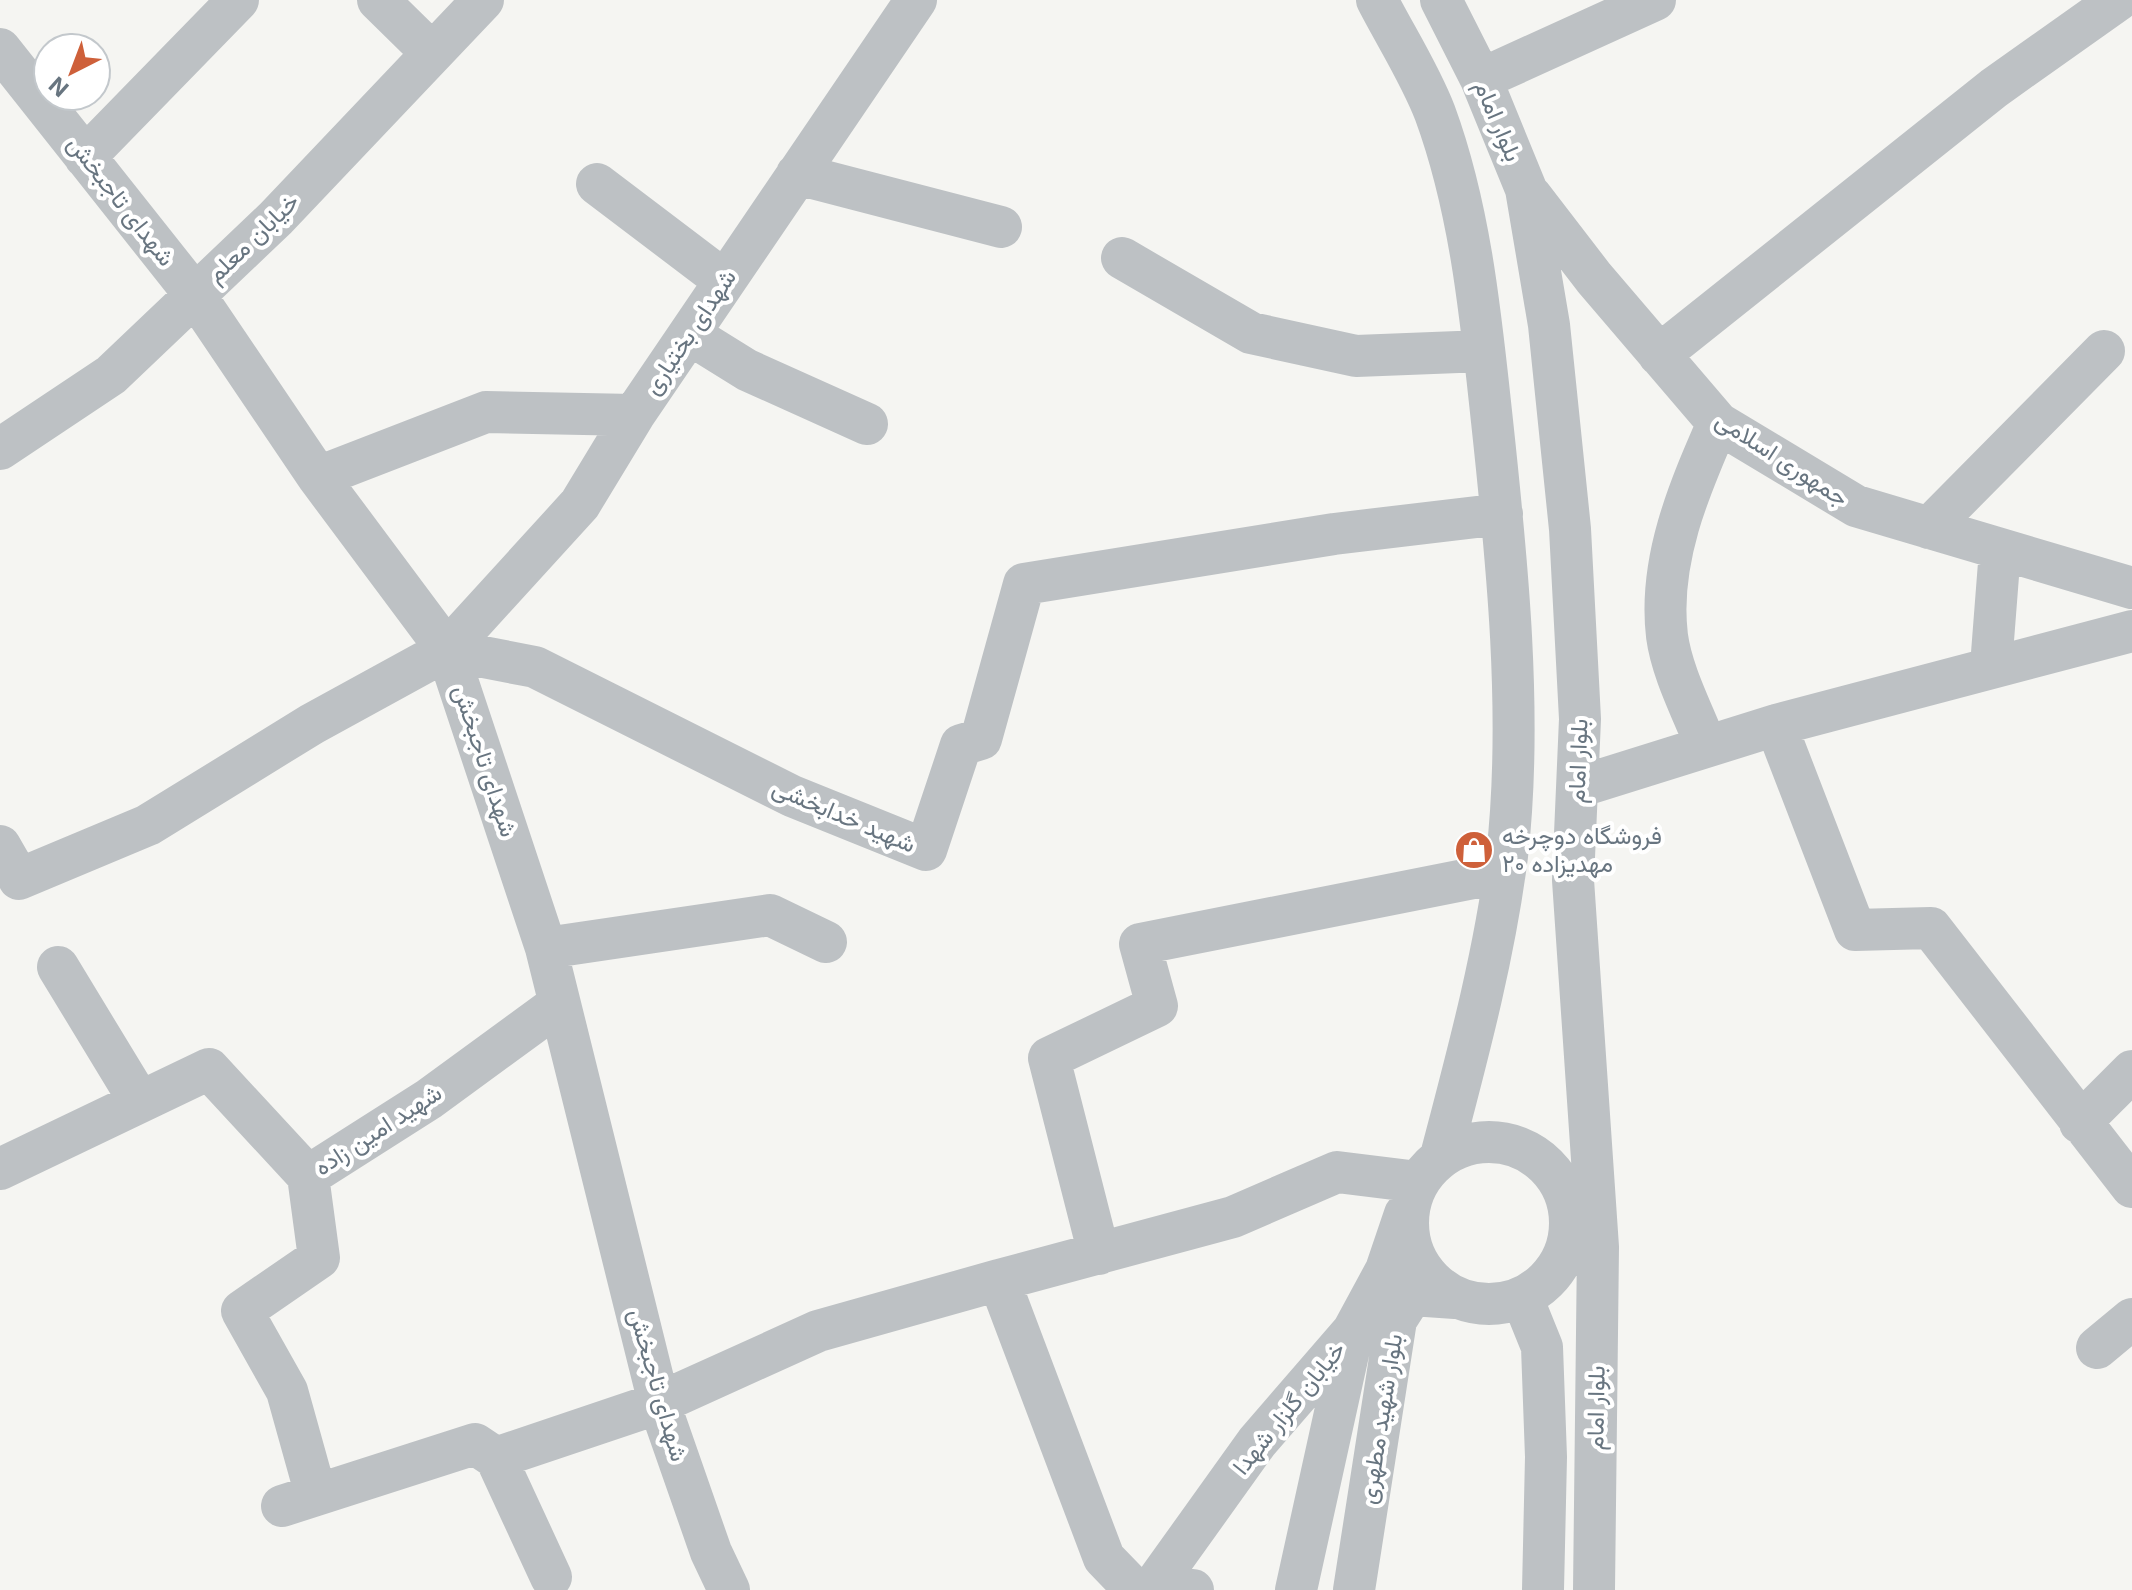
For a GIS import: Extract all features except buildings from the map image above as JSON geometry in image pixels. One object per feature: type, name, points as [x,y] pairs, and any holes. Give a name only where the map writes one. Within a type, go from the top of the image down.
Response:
[{"type":"street","points":[[85,157],[238,0]]},
{"type":"street","points":[[378,0],[432,53]]},
{"type":"street","name":"خیابان معلم","points":[[0,449],[111,375],[276,218],[483,0]]},
{"type":"street","name":"شهدای بختیاری","points":[[0,846],[19,879],[148,825],[312,724],[447,650],[580,504],[634,415],[916,0]]},
{"type":"street","points":[[1377,0],[1434,112],[1461,204],[1484,351],[1502,514],[1513,706],[1504,872],[1480,1012],[1421,1184],[1411,1248],[1428,1277],[1455,1298],[1489,1305],[1523,1300],[1550,1278],[1570,1232],[1587,1083]]},
{"type":"street","name":"بلوار امام","points":[[1441,0],[1481,79],[1526,189],[1549,325],[1570,529],[1580,719],[1573,880],[1598,1247],[1594,1590]]},
{"type":"street","points":[[1481,79],[1655,0]]},
{"type":"street","points":[[1659,355],[1994,88],[2118,0]]},
{"type":"street","name":"شهدای تاجبخش","points":[[0,49],[195,295],[318,477],[447,650],[546,948],[659,1403],[711,1552],[729,1590]]},
{"type":"street","points":[[797,174],[1001,227]]},
{"type":"street","points":[[597,184],[725,281]]},
{"type":"street","name":"جمهوری اسلامی","points":[[1526,189],[1594,278],[1718,423],[1856,506],[2132,588]]},
{"type":"street","points":[[1122,258],[1251,333],[1356,356],[1484,351]]},
{"type":"street","points":[[689,334],[747,370],[867,424]]},
{"type":"street","points":[[1929,528],[2104,351]]},
{"type":"street","points":[[318,477],[486,412],[634,415]]},
{"type":"street","points":[[1706,746],[1667,636],[1669,567],[1685,497],[1718,423]]},
{"type":"street","name":"شهید خدابخشی","points":[[447,650],[535,667],[792,796],[926,850],[961,745],[981,739],[1024,584],[1334,534],[1502,514]]},
{"type":"street","points":[[1991,666],[2000,550]]},
{"type":"street","points":[[1578,787],[1776,725],[2132,631]]},
{"type":"street","points":[[1776,725],[1855,930],[1931,928],[2132,1187]]},
{"type":"street","points":[[1099,1254],[1049,1058],[1157,1006],[1140,944],[1504,872]]},
{"type":"street","points":[[546,948],[770,915],[826,942]]},
{"type":"street","points":[[58,967],[140,1102]]},
{"type":"street","name":"شهید امین زاده","points":[[0,1169],[209,1069],[308,1176],[429,1099],[559,1004]]},
{"type":"street","points":[[2080,1123],[2132,1071]]},
{"type":"street","points":[[496,1458],[659,1403],[818,1331],[1233,1217],[1337,1172],[1421,1184],[1471,1141],[1506,1143],[1536,1157],[1560,1181],[1570,1232],[1597,1307]]},
{"type":"street","points":[[308,1176],[319,1258],[242,1311],[287,1391],[299,1500],[475,1444],[496,1458],[551,1577]]},
{"type":"street","name":"خیابان گلزار شهدا","points":[[1151,1590],[1257,1442],[1353,1331],[1386,1270],[1421,1184]]},
{"type":"street","points":[[999,1280],[1104,1558],[1135,1590]]},
{"type":"street","name":"بلوار شهید مطهری","points":[[1354,1590],[1396,1320],[1412,1295],[1455,1298]]},
{"type":"street","name":"بلوار امام","points":[[1523,1300],[1542,1347],[1546,1457],[1543,1590]]},
{"type":"street","points":[[2097,1348],[2132,1319]]},
{"type":"street","name":"بلوار شهید مطهری","points":[[1296,1590],[1353,1331]]},
{"type":"place","name":"فروشگاه دوچرخه ۲۰ مهدیزاده","points":[[1474,850]]}]
